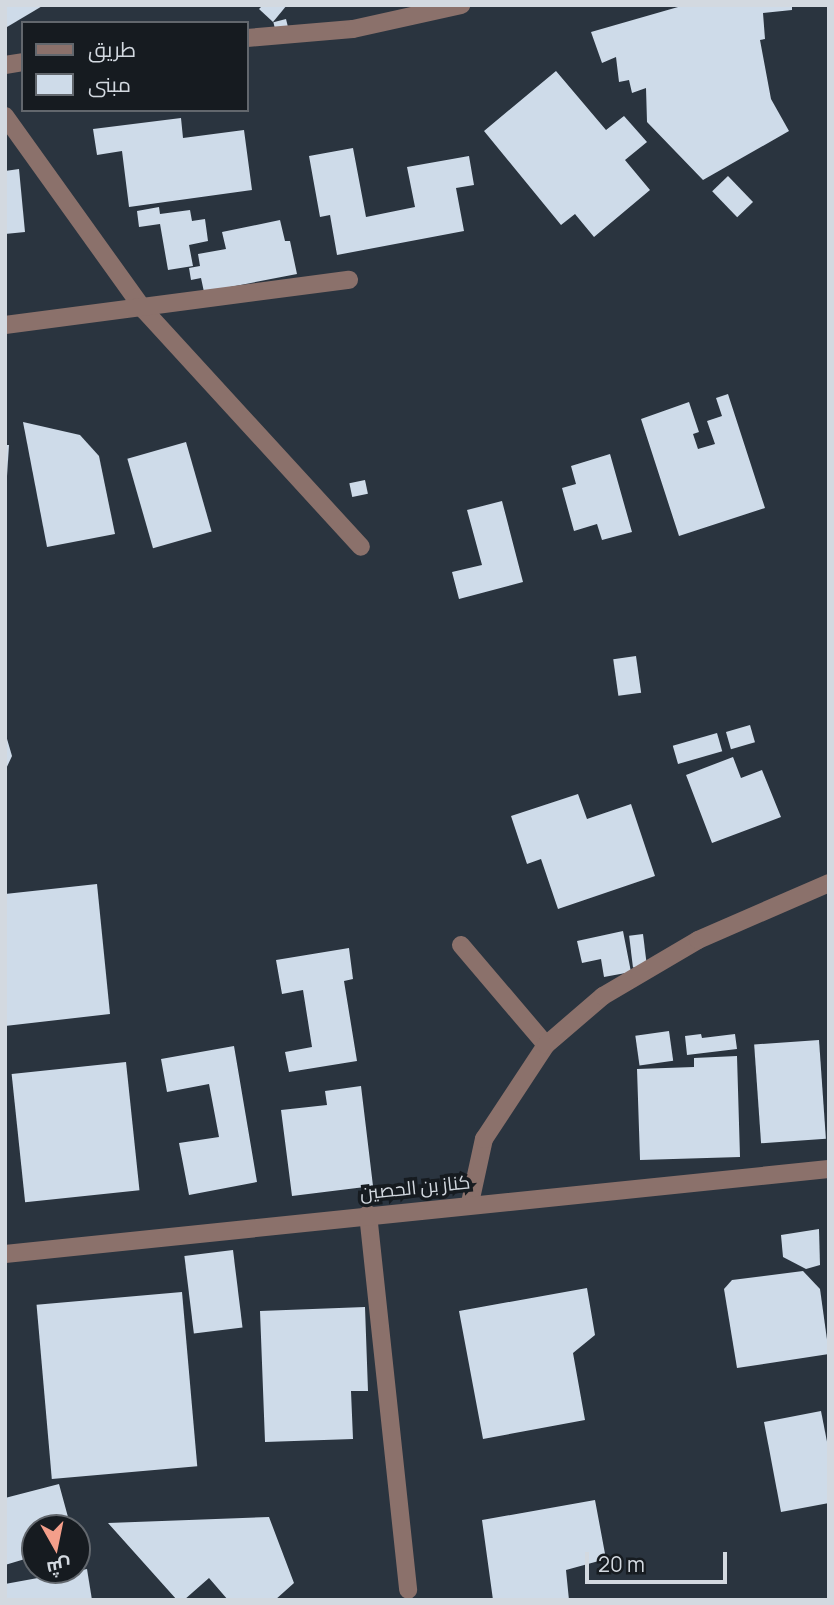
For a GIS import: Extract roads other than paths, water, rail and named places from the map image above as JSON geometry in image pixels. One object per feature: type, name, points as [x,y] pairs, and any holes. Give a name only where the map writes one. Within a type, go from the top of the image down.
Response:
[{"type":"street","points":[[248,38],[353,29],[415,9],[461,5]]},
{"type":"street","points":[[5,116],[144,310],[361,547]]},
{"type":"street","points":[[5,325],[144,310],[349,280]]},
{"type":"street","points":[[470,1203],[484,1139],[545,1045],[603,996],[698,940],[829,883]]},
{"type":"street","points":[[461,945],[545,1045]]},
{"type":"street","name":"كناز بن الحصين","points":[[5,1254],[470,1203],[829,1169]]},
{"type":"street","points":[[368,1214],[408,1590]]}]
